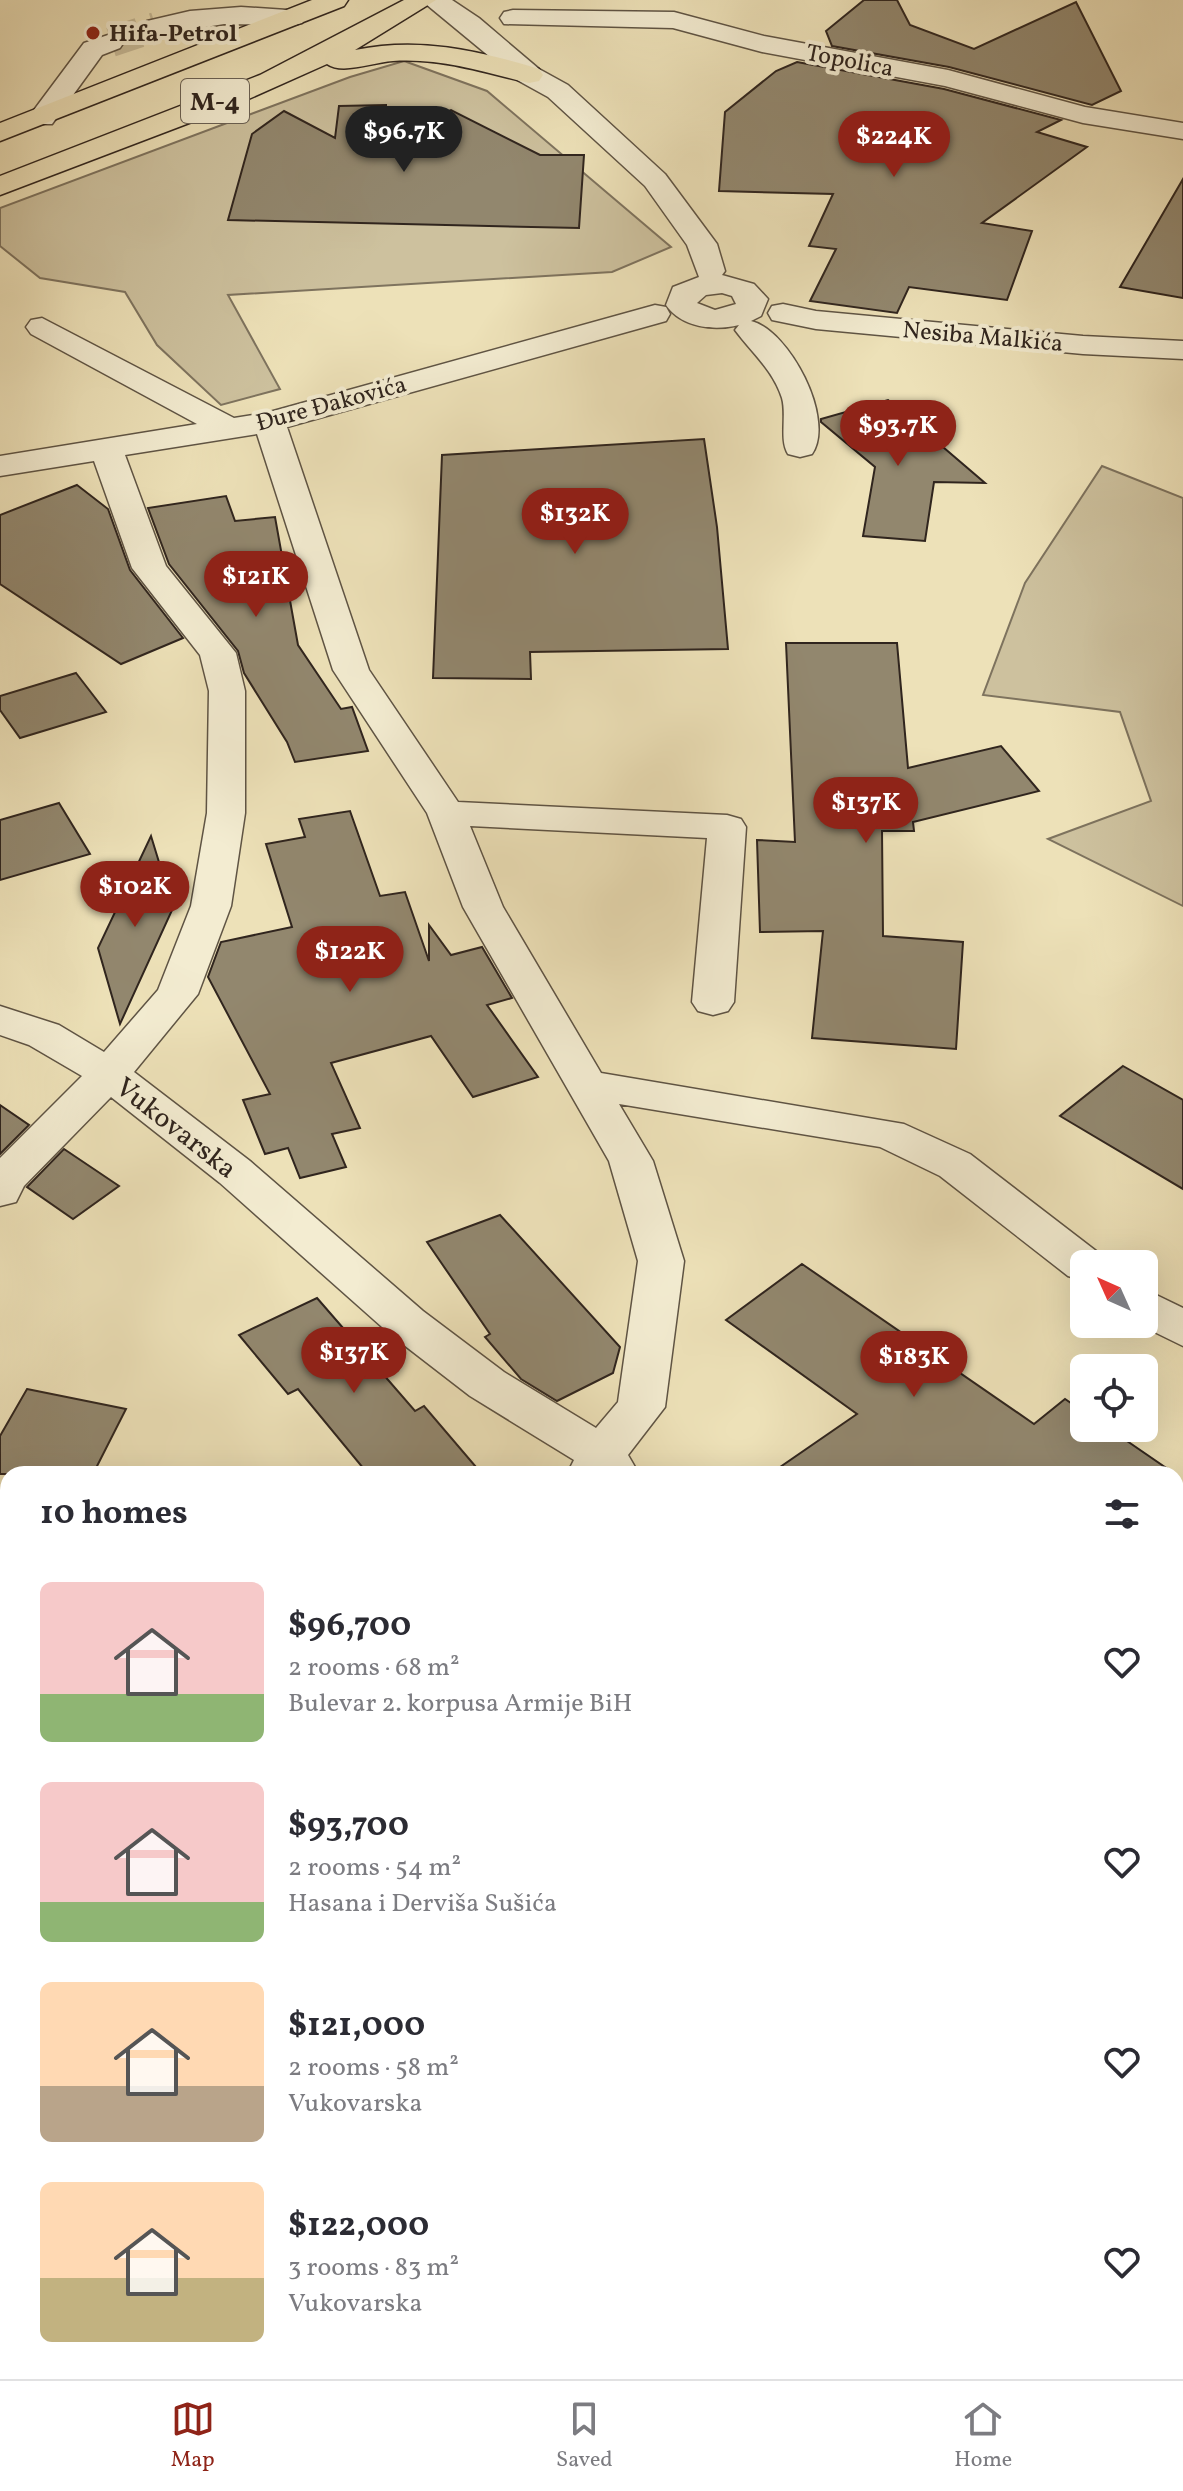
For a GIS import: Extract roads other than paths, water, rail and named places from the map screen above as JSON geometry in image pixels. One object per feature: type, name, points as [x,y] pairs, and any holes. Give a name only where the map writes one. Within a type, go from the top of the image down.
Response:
[{"type":"main road","name":"M-4","points":[[0,186],[281,73],[388,22],[423,0]]},
{"type":"main road","name":"M-4","points":[[0,133],[304,6]]},
{"type":"main road","points":[[281,73],[411,50],[446,51],[529,75]]},
{"type":"street","points":[[434,0],[470,24],[529,75],[558,91],[655,180],[702,244],[717,304],[768,347],[792,384],[805,420],[800,447]]},
{"type":"street","points":[[490,0],[548,51],[561,73],[558,91]]},
{"type":"street","points":[[156,27],[200,15],[304,6]]},
{"type":"street","name":"Topolica","points":[[513,18],[672,10],[762,44],[948,78],[1083,115],[1183,131]]},
{"type":"street","points":[[42,118],[93,49],[111,42]]},
{"type":"street","name":"Nesiba Malkića","points":[[717,304],[816,320],[1083,345],[1183,350]]},
{"type":"street","name":"Đure Đakovića","points":[[0,466],[250,425],[717,304]]},
{"type":"street","points":[[42,327],[250,425]]},
{"type":"street","points":[[1083,345],[1183,377]]},
{"type":"street","name":"Vukovarska","points":[[250,425],[351,670],[446,813],[483,907],[631,1161],[661,1261],[641,1407],[603,1466]]},
{"type":"street","name":"Vukovarska","points":[[106,449],[149,568],[218,653],[227,691],[226,813],[211,906],[177,994],[109,1074],[235,1172],[407,1323],[601,1466]]},
{"type":"street","points":[[446,813],[727,827],[713,1002]]},
{"type":"street","points":[[0,1020],[44,1035],[109,1074],[6,1178],[0,1191]]},
{"type":"street","points":[[588,1085],[889,1134],[955,1165],[1070,1254]]},
{"type":"street","points":[[1158,1314],[1183,1329]]},
{"type":"tunnel","points":[[111,42],[156,27]]},
{"type":"place","name":"Hifa-Petrol","points":[[93,33]]}]
